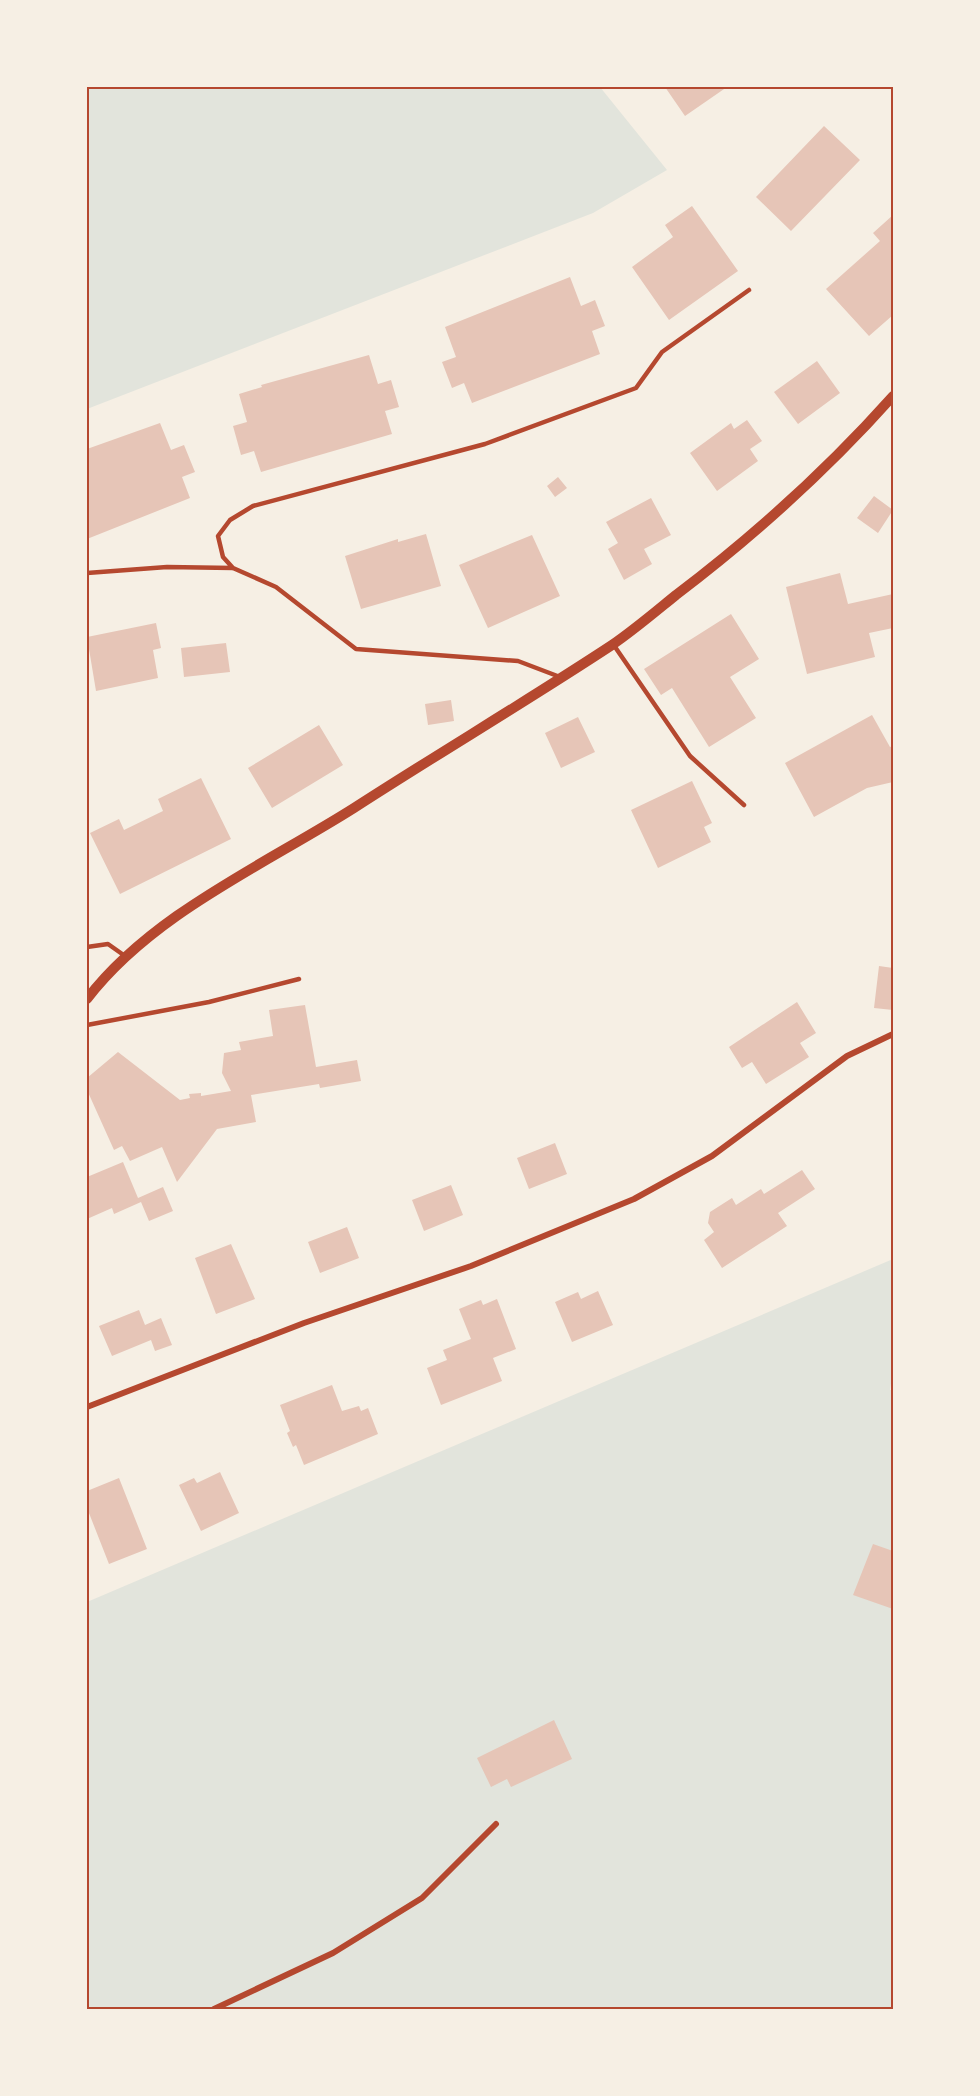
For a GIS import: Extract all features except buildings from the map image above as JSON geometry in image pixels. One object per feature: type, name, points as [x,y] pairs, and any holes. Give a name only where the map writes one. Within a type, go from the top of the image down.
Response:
[{"type":"street","points":[[87,999],[125,956],[170,920],[327,825],[613,644],[723,560],[786,506],[846,449],[893,396]]},
{"type":"street","points":[[87,1407],[304,1323],[471,1266],[634,1199],[712,1156],[847,1056],[893,1034]]},
{"type":"street","points":[[214,2009],[333,1953],[422,1898],[496,1824]]},
{"type":"lane","points":[[233,568],[223,557],[218,536],[230,520],[253,506],[485,444],[636,388],[662,352],[749,290]]},
{"type":"lane","points":[[87,573],[167,567],[233,568],[276,587],[356,649],[518,661],[560,677]]},
{"type":"lane","points":[[613,644],[690,756],[744,805]]},
{"type":"lane","points":[[87,947],[108,944],[125,956]]},
{"type":"lane","points":[[87,1024],[209,1002],[299,979]]},
{"type":"shaded area","points":[[87,87],[600,87],[667,170],[593,213],[87,409]]},
{"type":"shaded area","points":[[893,1259],[893,1370],[890,1390],[893,1390],[893,2009],[87,2009],[87,1602]]}]
